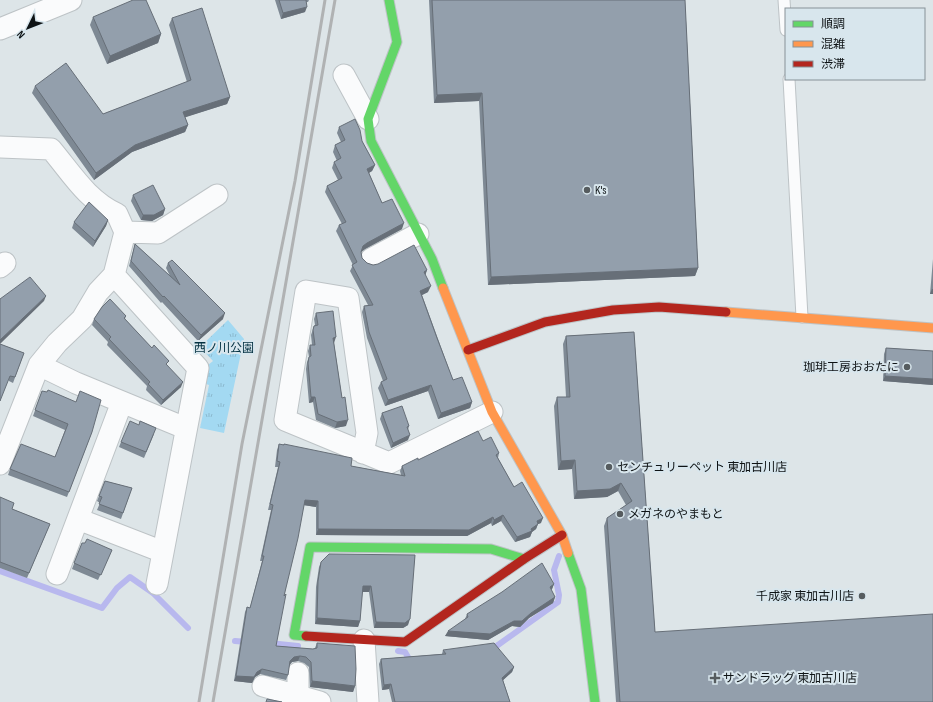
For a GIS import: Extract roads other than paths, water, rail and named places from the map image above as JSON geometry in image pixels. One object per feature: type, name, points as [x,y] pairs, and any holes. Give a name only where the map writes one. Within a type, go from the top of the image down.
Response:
[{"type":"street","points":[[0,29],[71,0]]},
{"type":"street","points":[[368,119],[397,42],[389,0]]},
{"type":"street","points":[[344,75],[368,119],[372,140],[418,234],[432,259],[492,412],[562,535],[581,589],[595,702]]},
{"type":"street","points":[[0,147],[51,149],[90,197],[104,208],[117,214],[126,232],[114,275],[98,292],[82,319],[57,343],[38,365],[0,464]]},
{"type":"street","points":[[126,232],[158,233],[217,195]]},
{"type":"street","points":[[371,259],[418,234]]},
{"type":"street","points":[[114,275],[198,368],[157,584]]},
{"type":"street","points":[[363,453],[367,433],[348,298],[306,291],[285,420],[363,453],[389,463],[492,412]]},
{"type":"street","points":[[468,350],[544,322],[613,310],[659,307],[933,328]]},
{"type":"street","points":[[38,365],[186,428]]},
{"type":"street","points":[[58,574],[122,402]]},
{"type":"street","points":[[78,519],[164,552]]},
{"type":"street","points":[[524,559],[491,549],[310,547],[294,635],[405,642],[524,559],[562,535]]},
{"type":"street","points":[[364,640],[368,702]]},
{"type":"street","points":[[298,673],[298,695]]},
{"type":"street","points":[[262,686],[320,702]]},
{"type":"lane","points":[[784,0],[785,15]]},
{"type":"lane","points":[[789,80],[802,317]]},
{"type":"waterway","points":[[491,650],[558,602],[559,595],[554,570],[559,556]]},
{"type":"waterway","points":[[0,571],[102,608],[117,588],[130,577],[153,593],[188,628]]},
{"type":"waterway","points":[[235,641],[248,642]]},
{"type":"waterway","points":[[269,643],[298,646]]},
{"type":"waterway","points":[[398,651],[405,652],[412,664]]},
{"type":"railway","points":[[199,702],[242,444],[295,181],[325,0]]},
{"type":"railway","points":[[213,702],[335,0]]},
{"type":"place","name":"K's","points":[[587,190]]},
{"type":"place","name":"珈琲工房おおたに","points":[[907,367]]},
{"type":"place","name":"センチュリーペット 東加古川店","points":[[609,467]]},
{"type":"place","name":"メガネのやまもと","points":[[620,514]]},
{"type":"place","name":"千成家 東加古川店","points":[[862,596]]},
{"type":"place","name":"サンドラッグ 東加古川店","points":[[715,678]]},
{"type":"park label","name":"西ノ川公園","points":[[224,348]]}]
